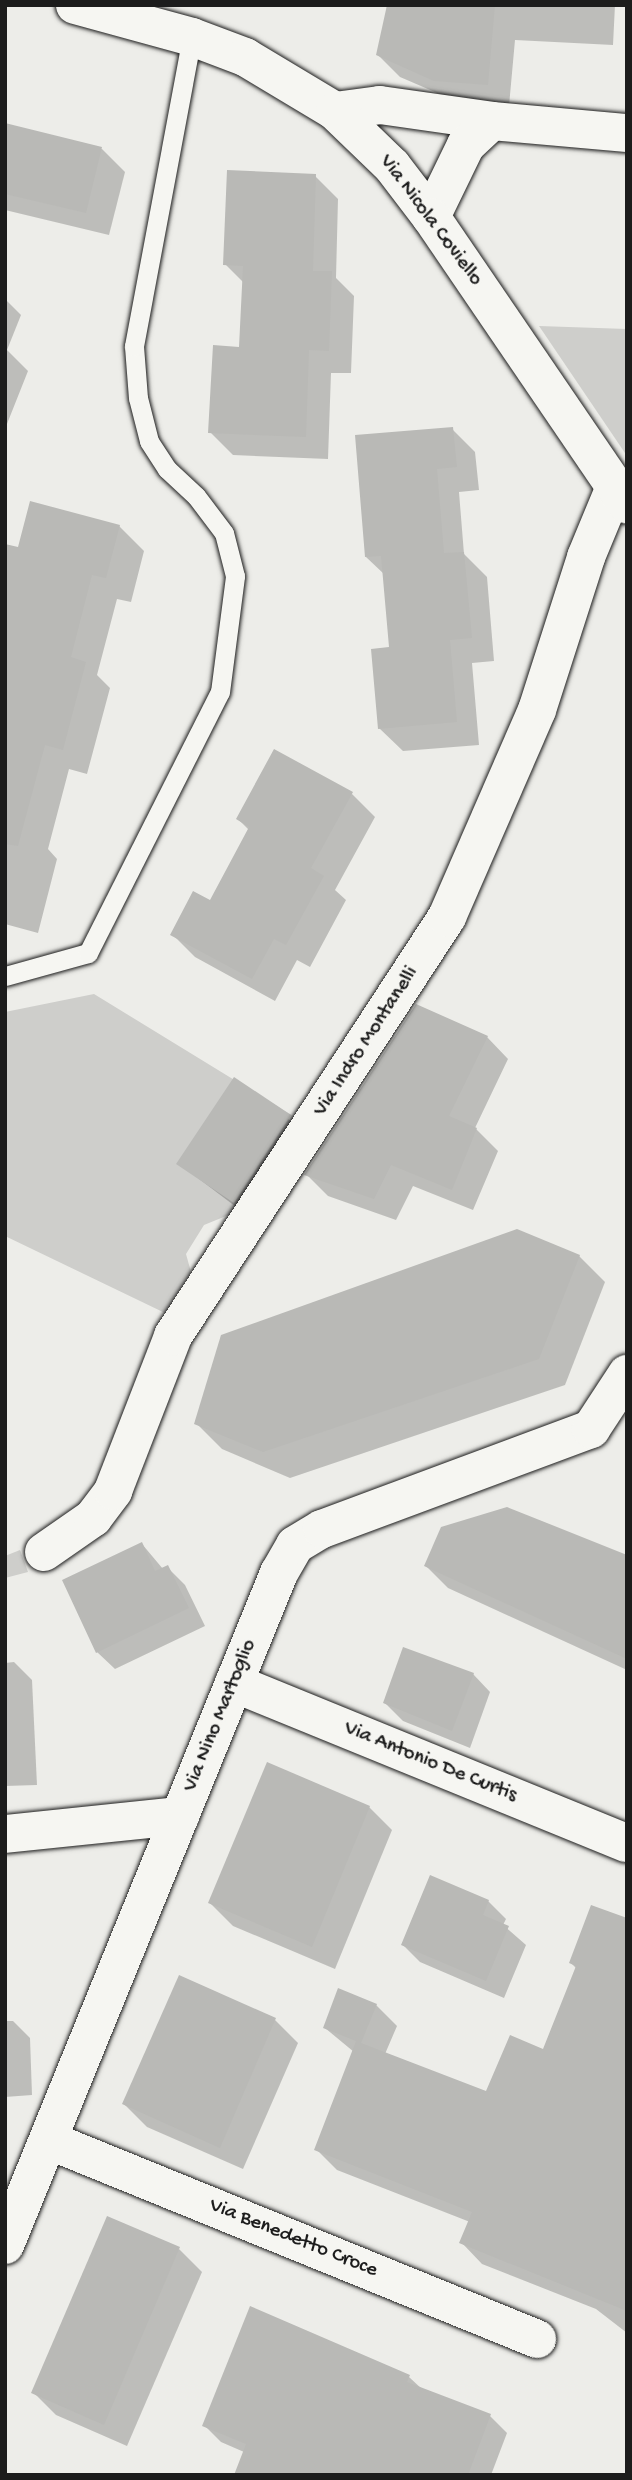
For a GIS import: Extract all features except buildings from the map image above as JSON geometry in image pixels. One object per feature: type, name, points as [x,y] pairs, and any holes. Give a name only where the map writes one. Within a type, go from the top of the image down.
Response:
[{"type":"street","name":"Via Nicola Coviello","points":[[75,5],[192,37],[245,57],[335,111],[391,166],[431,218],[621,496]]},
{"type":"street","points":[[335,111],[380,104],[492,121],[627,133]]},
{"type":"street","points":[[431,218],[466,145],[492,121]]},
{"type":"street","name":"Via Indro Montanelli","points":[[44,1552],[93,1518],[113,1491],[173,1336],[447,917],[537,710],[586,557],[621,496]]},
{"type":"street","name":"Via Nino Martoglio","points":[[5,2245],[234,1683],[295,1545],[322,1529],[592,1429],[627,1374]]},
{"type":"street","name":"Via Antonio De Curtis","points":[[234,1683],[627,1843]]},
{"type":"street","points":[[5,1834],[180,1816]]},
{"type":"street","name":"Via Benedetto Croce","points":[[48,2140],[537,2339]]},
{"type":"lane","points":[[5,976],[88,953],[220,692],[235,576],[224,533],[196,496],[167,469],[149,441],[138,398],[134,346],[192,37]]},
{"type":"shaded area","points":[[539,326],[627,329],[627,456]]},
{"type":"shaded area","points":[[94,994],[298,1119],[231,1214],[204,1225],[186,1254],[191,1272],[165,1313],[5,1236],[5,1012]]},
{"type":"shaded area","points":[[20,1550],[28,1572],[5,1578],[5,1556]]}]
